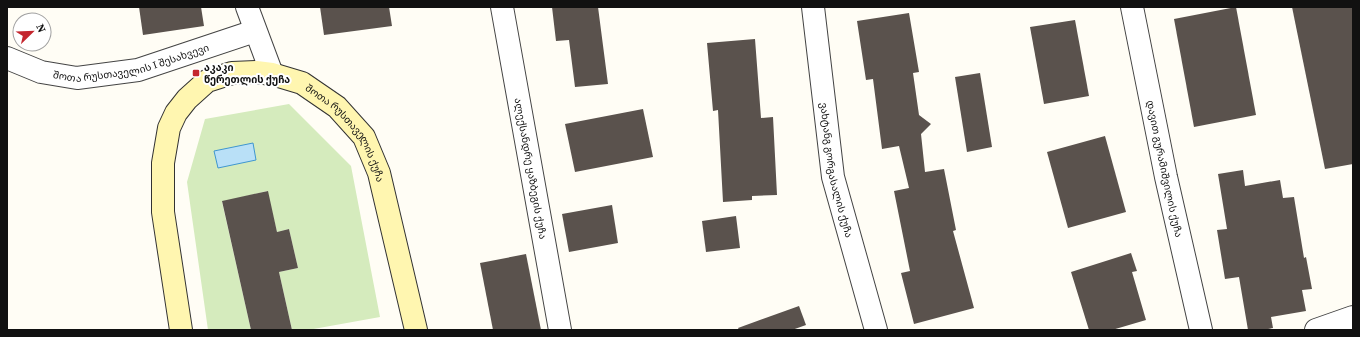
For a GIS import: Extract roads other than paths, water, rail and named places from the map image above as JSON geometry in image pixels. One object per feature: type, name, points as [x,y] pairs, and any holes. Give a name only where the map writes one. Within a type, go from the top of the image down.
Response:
[{"type":"main road","name":"შოთა რუსთაველის ქუჩა","points":[[181,330],[163,212],[162,163],[170,128],[176,113],[187,99],[207,81],[232,73],[256,72],[272,74],[302,83],[337,107],[364,137],[379,173],[416,330]]},
{"type":"street","points":[[247,7],[272,74]]},
{"type":"street","name":"ალექსანდრე ყაზბეგის ქუჩა","points":[[502,7],[560,330]]},
{"type":"street","name":"ვახტანგ გორგასალის ქუჩა","points":[[813,7],[833,177],[876,330]]},
{"type":"street","name":"დავით გურამიშვილის ქუჩა","points":[[1132,7],[1166,178],[1201,330]]},
{"type":"street","name":"შოთა რუსთაველის I შესახვევი","points":[[7,58],[41,72],[77,78],[138,70],[255,31]]},
{"type":"street","points":[[1316,330],[1353,317]]},
{"type":"water","points":[[253,143],[256,160],[218,168],[214,151]]},
{"type":"place","name":"აკაკი წერეთლის ქუჩა","points":[[196,73]]}]
